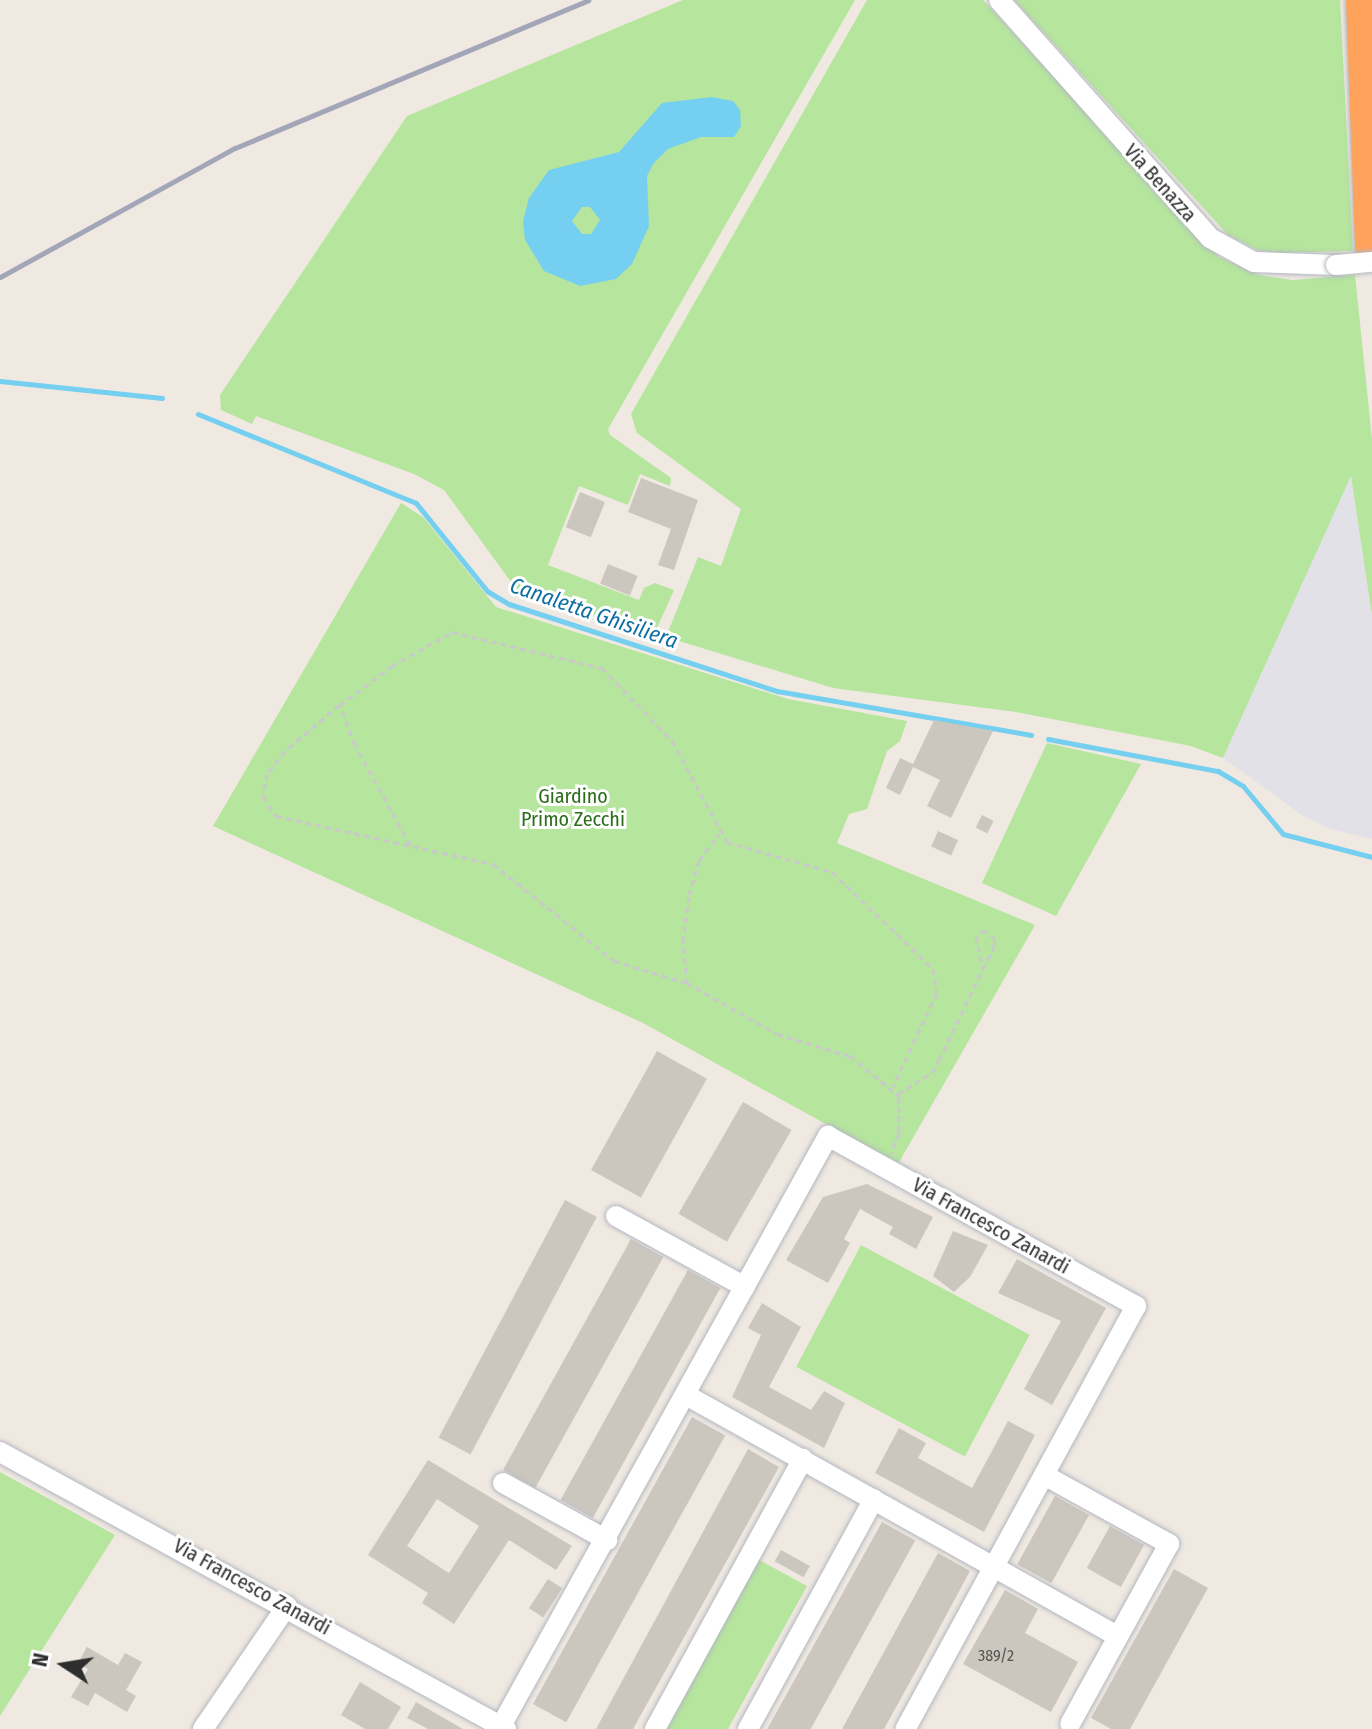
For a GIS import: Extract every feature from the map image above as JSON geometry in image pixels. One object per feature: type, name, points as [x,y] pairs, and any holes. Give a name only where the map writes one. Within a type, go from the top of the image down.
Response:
[{"type":"highway","points":[[1361,0],[1371,255]]},
{"type":"street","name":"Via Benazza","points":[[999,0],[1210,238],[1254,262],[1336,265],[1371,255]]},
{"type":"street","name":"Via Francesco Zanardi","points":[[0,1452],[287,1606],[503,1728],[828,1136],[1136,1306],[905,1729]]},
{"type":"street","points":[[616,1216],[745,1287]]},
{"type":"street","points":[[686,1395],[1117,1636]]},
{"type":"street","points":[[655,1729],[803,1459]]},
{"type":"street","points":[[1044,1475],[1169,1544],[1070,1724]]},
{"type":"street","points":[[503,1483],[607,1540]]},
{"type":"street","points":[[748,1729],[874,1499]]},
{"type":"street","points":[[203,1729],[287,1606]]},
{"type":"path","points":[[884,1167],[897,1143],[898,1094],[893,1086],[850,1056],[777,1034],[687,983],[614,961],[493,864],[286,820],[266,803],[263,783],[277,760],[340,705],[392,666],[452,632],[602,668],[672,741],[719,834],[737,848],[832,872],[938,976],[937,993],[893,1086]]},
{"type":"path","points":[[340,705],[355,745],[410,845]]},
{"type":"path","points":[[687,983],[683,931],[689,895],[699,860],[719,834]]},
{"type":"path","points":[[898,1094],[932,1073],[983,969],[995,939],[985,930],[976,936],[983,969]]},
{"type":"shaded area","points":[[1351,474],[1372,615],[1372,839],[1330,829],[1302,815],[1223,758]]},
{"type":"green space","points":[[683,0],[855,0],[608,429],[610,435],[671,478],[670,486],[640,474],[628,505],[579,486],[548,565],[639,600],[644,588],[655,583],[674,590],[654,635],[517,590],[444,490],[414,474],[256,416],[252,424],[221,410],[220,395],[407,116]]},
{"type":"green space","points":[[867,0],[983,0],[1219,257],[1259,275],[1292,280],[1355,275],[1372,439],[1372,615],[1351,476],[1223,758],[1191,746],[1016,712],[833,688],[666,637],[698,557],[721,566],[741,509],[637,433],[631,414]]},
{"type":"green space","points":[[1014,0],[1340,0],[1353,251],[1277,253],[1257,250],[1228,235]]},
{"type":"green space","name":"Giardino Primo Zecchi","points":[[401,503],[424,518],[496,607],[788,699],[907,721],[900,741],[887,751],[867,809],[849,814],[837,843],[1035,925],[898,1164],[643,1023],[213,826]]},
{"type":"green space","points":[[1047,743],[1141,764],[1056,916],[982,883]]},
{"type":"green space","points":[[861,1245],[1030,1335],[965,1457],[796,1367]]},
{"type":"green space","points":[[0,1472],[115,1535],[0,1716]]},
{"type":"green space","points":[[754,1557],[807,1586],[728,1729],[659,1729]]},
{"type":"water","points":[[712,97],[733,101],[740,110],[741,126],[734,137],[701,137],[668,149],[653,164],[647,176],[649,226],[632,264],[616,279],[580,286],[544,271],[525,240],[523,221],[529,198],[549,170],[619,152],[662,103]],"holes":[[[582,207],[590,207],[600,220],[591,234],[582,234],[572,221]]]},
{"type":"building","points":[[641,478],[698,500],[674,570],[658,565],[671,529],[628,512]]},
{"type":"building","points":[[580,492],[605,502],[591,537],[566,527]]},
{"type":"building","points":[[608,564],[638,576],[630,595],[600,583]]},
{"type":"building","points":[[934,720],[993,731],[951,818],[927,806],[940,780],[913,767],[900,795],[886,788],[900,758],[913,764]]},
{"type":"building","points":[[982,815],[994,821],[987,833],[976,827]]},
{"type":"building","points":[[938,831],[958,840],[951,855],[931,847]]},
{"type":"building","points":[[657,1051],[707,1079],[641,1198],[591,1170]]},
{"type":"building","points":[[743,1102],[791,1130],[727,1242],[678,1214]]},
{"type":"building","points":[[867,1184],[933,1217],[916,1249],[889,1234],[893,1227],[860,1209],[844,1239],[850,1243],[828,1283],[786,1260],[823,1197]]},
{"type":"building","points":[[565,1200],[597,1217],[470,1454],[439,1438]]},
{"type":"building","points":[[953,1231],[988,1245],[970,1277],[954,1292],[933,1276]]},
{"type":"building","points":[[631,1239],[663,1257],[535,1488],[503,1470]]},
{"type":"building","points":[[1017,1259],[1106,1308],[1052,1405],[1024,1389],[1061,1321],[998,1293]]},
{"type":"building","points":[[688,1270],[720,1288],[593,1518],[560,1500]]},
{"type":"building","points":[[762,1303],[801,1327],[769,1387],[811,1410],[824,1391],[845,1403],[824,1448],[732,1397],[761,1335],[748,1328]]},
{"type":"building","points":[[692,1417],[725,1435],[566,1722],[533,1704]]},
{"type":"building","points":[[1008,1421],[1035,1435],[984,1532],[875,1473],[899,1428],[926,1443],[918,1458],[972,1488]]},
{"type":"building","points":[[748,1449],[779,1467],[633,1729],[596,1729]]},
{"type":"building","points":[[428,1460],[572,1546],[556,1570],[509,1540],[454,1624],[422,1603],[428,1593],[368,1555]],"holes":[[[437,1499],[479,1526],[449,1573],[407,1546]]]},
{"type":"building","points":[[1055,1496],[1089,1515],[1051,1583],[1017,1564]]},
{"type":"building","points":[[882,1522],[915,1540],[811,1729],[767,1729]]},
{"type":"building","points":[[1110,1526],[1144,1545],[1121,1587],[1087,1568]]},
{"type":"building","points":[[781,1550],[810,1566],[804,1577],[775,1561]]},
{"type":"building","points":[[938,1553],[970,1571],[926,1653],[884,1729],[842,1729]]},
{"type":"building","points":[[1174,1569],[1208,1588],[1130,1729],[1111,1729],[1091,1718]]},
{"type":"building","points":[[548,1579],[562,1588],[543,1618],[529,1608]]},
{"type":"building","points":[[1005,1590],[1038,1609],[1025,1633],[1078,1662],[1051,1712],[963,1664]]},
{"type":"building","points":[[87,1647],[118,1665],[125,1653],[142,1662],[126,1690],[136,1696],[127,1712],[95,1693],[88,1706],[71,1697],[88,1669],[78,1663]]},
{"type":"building","points":[[360,1682],[401,1707],[388,1729],[365,1729],[341,1715]]},
{"type":"building","points":[[416,1702],[463,1729],[428,1729],[407,1718]]},
{"type":"waterway","name":"Canaletta Ghisiliera","points":[[0,381],[162,398]]},
{"type":"waterway","name":"Canaletta Ghisiliera","points":[[198,414],[416,503],[487,591],[509,604],[777,691],[1031,735]]},
{"type":"waterway","name":"Canaletta Ghisiliera","points":[[1048,739],[1218,771],[1243,786],[1283,834],[1372,857]]},
{"type":"railway","points":[[0,277],[235,148],[588,0]]}]
